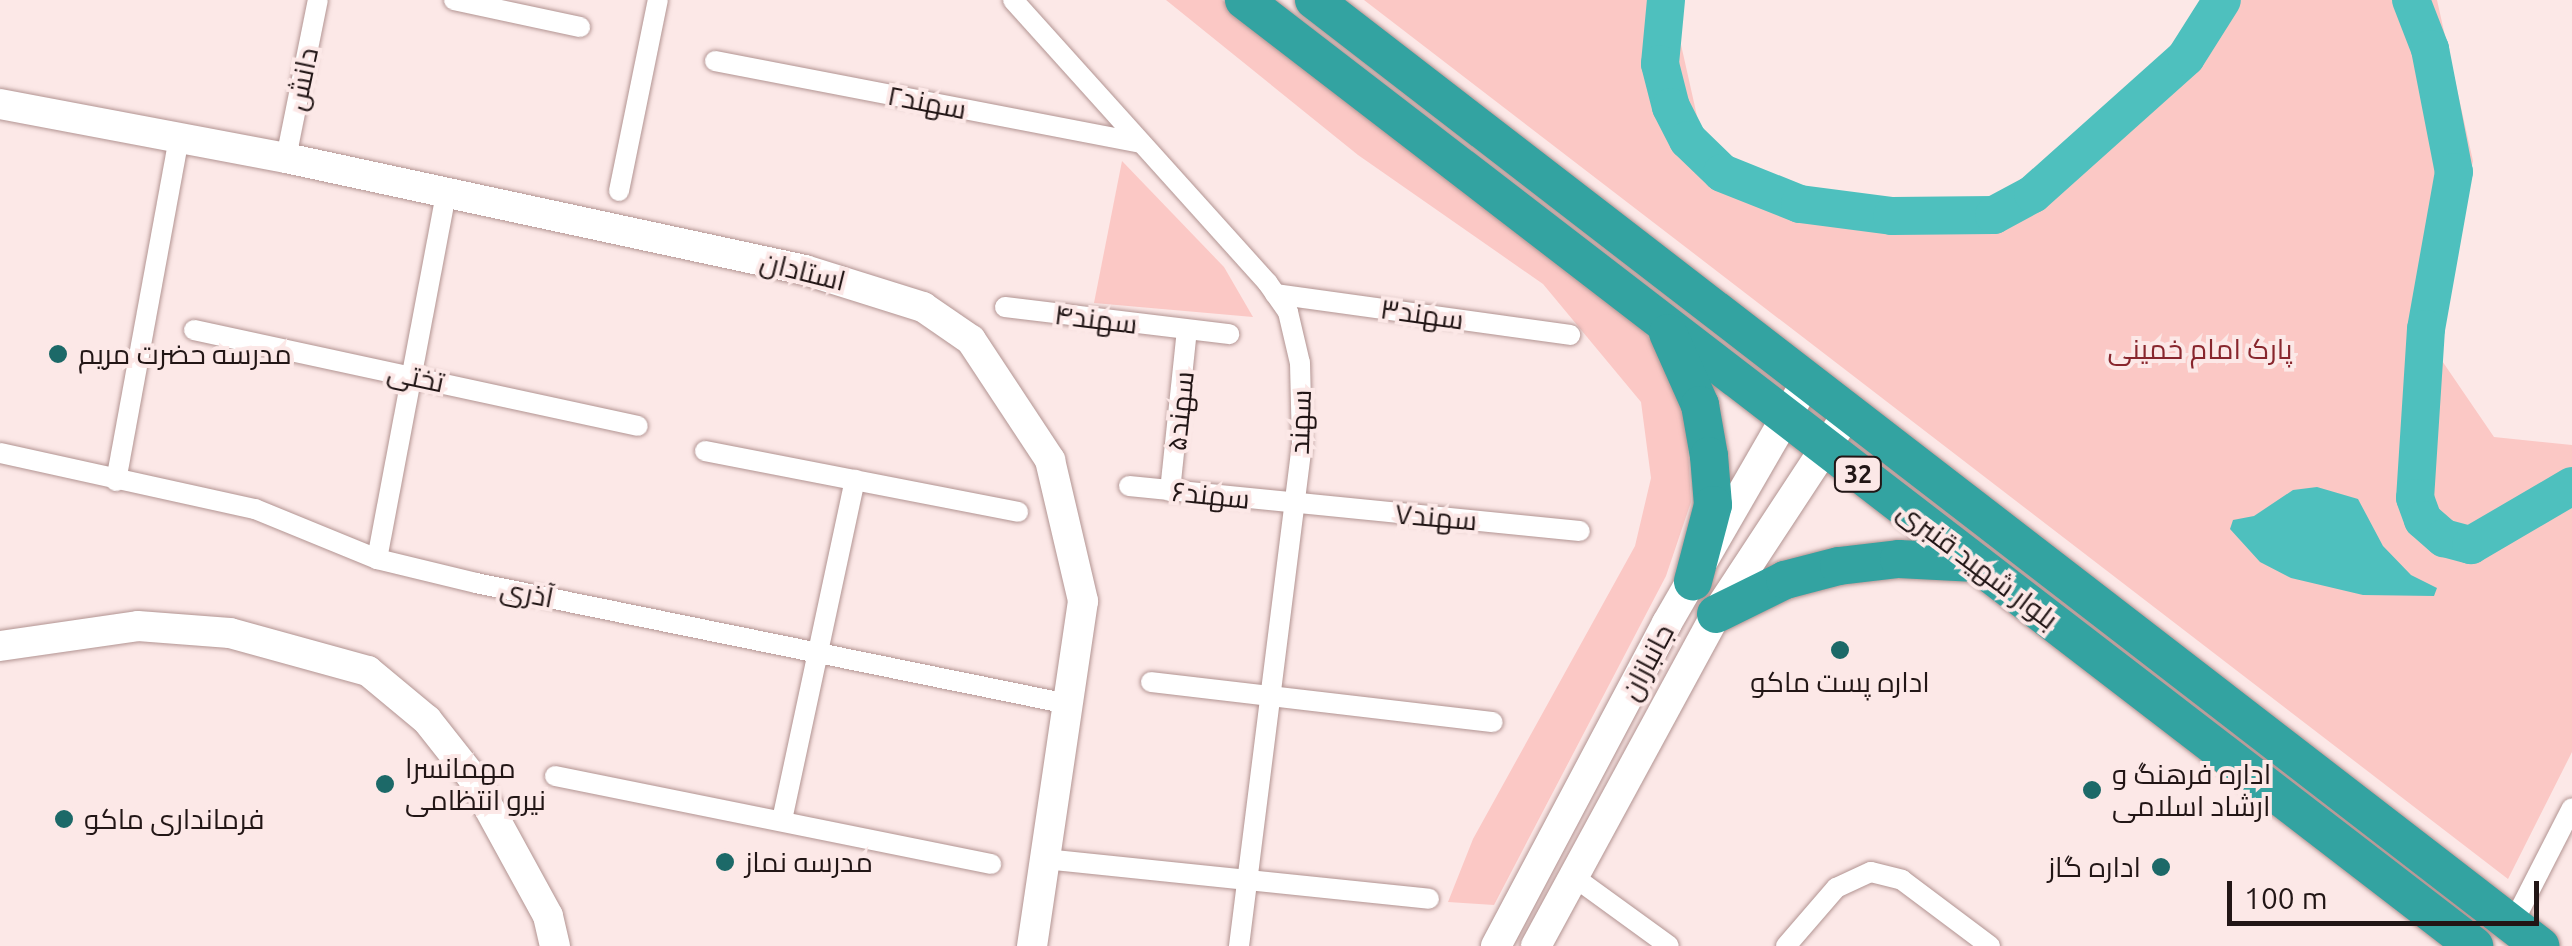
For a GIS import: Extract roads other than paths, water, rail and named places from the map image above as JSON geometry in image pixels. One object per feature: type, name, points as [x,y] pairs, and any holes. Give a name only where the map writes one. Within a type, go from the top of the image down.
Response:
[{"type":"highway","name":"بلوار شهید قنبری","points":[[1244,0],[1667,330],[2474,946]]},
{"type":"highway","name":"بلوار شهید قنبری","points":[[1314,0],[2526,936]]},
{"type":"highway","points":[[1667,330],[1700,404],[1710,456],[1713,505],[1693,580]]},
{"type":"highway","points":[[1707,630],[1785,580],[1839,566],[1899,559],[1976,563]]},
{"type":"main road","name":"استادان","points":[[0,104],[286,158],[880,291],[923,307],[971,340],[1050,460],[1083,600],[1064,703],[1032,946]]},
{"type":"main road","name":"جانبازان","points":[[1496,946],[1667,623],[1806,382]]},
{"type":"main road","name":"جانبازان","points":[[1536,946],[1570,874],[1707,630],[1848,413]]},
{"type":"main road","points":[[1667,623],[1707,630]]},
{"type":"main road","points":[[0,646],[138,626],[230,632],[368,671],[427,720],[472,777],[548,916],[555,946]]},
{"type":"street","name":"دانش","points":[[286,158],[318,0]]},
{"type":"street","points":[[454,0],[580,26]]},
{"type":"street","points":[[619,191],[658,0]]},
{"type":"street","name":"سهند","points":[[1013,0],[1288,312],[1304,388],[1239,946]]},
{"type":"street","name":"سهند۲","points":[[715,61],[1140,143]]},
{"type":"street","points":[[116,481],[179,139]]},
{"type":"street","points":[[377,559],[446,193]]},
{"type":"street","name":"سهند۳","points":[[1275,294],[1570,334]]},
{"type":"street","name":"سهند۴","points":[[1004,307],[1229,334]]},
{"type":"street","name":"تختی","points":[[194,330],[638,426]]},
{"type":"street","name":"سهند۵","points":[[1170,491],[1188,330]]},
{"type":"street","points":[[705,450],[1018,512]]},
{"type":"street","name":"آذری","points":[[0,453],[256,510],[377,559],[1064,703]]},
{"type":"street","points":[[782,820],[814,650],[855,480]]},
{"type":"street","name":"سهند۶","points":[[1129,486],[1293,504]]},
{"type":"street","name":"سهند۷","points":[[1293,504],[1580,531]]},
{"type":"street","points":[[1151,682],[1493,722]]},
{"type":"street","points":[[555,776],[990,864]]},
{"type":"street","points":[[2526,936],[2572,808]]},
{"type":"street","points":[[1044,859],[1429,898]]},
{"type":"street","points":[[1786,946],[1836,888],[1871,872],[1902,880],[1990,946]]},
{"type":"street","points":[[1570,874],[1669,946]]},
{"type":"water","points":[[2317,487],[2358,499],[2383,546],[2411,575],[2437,588],[2434,596],[2363,595],[2291,578],[2260,562],[2230,529],[2233,520],[2254,516],[2293,490]]},
{"type":"waterway","points":[[1666,0],[1660,64],[1671,107],[1688,140],[1722,173],[1800,204],[1892,216],[1994,215],[2033,194],[2186,57],[2222,0]]},
{"type":"waterway","points":[[2411,0],[2430,49],[2454,172],[2426,329],[2415,498],[2423,520],[2444,538],[2471,545],[2572,486]]},
{"type":"place","name":"مدرسه حضرت مریم","points":[[58,354]]},
{"type":"place","name":"اداره پست ماکو","points":[[1840,650]]},
{"type":"place","name":"مهمانسرا نیرو انتظامی","points":[[385,784]]},
{"type":"place","name":"اداره فرهنگ و ارشاد اسلامی","points":[[2092,790]]},
{"type":"place","name":"فرمانداری ماکو","points":[[64,819]]},
{"type":"place","name":"مدرسه نماز","points":[[725,862]]},
{"type":"place","name":"اداره گاز","points":[[2161,867]]},
{"type":"park label","name":"پارک امام خمینی","points":[[2200,349]]}]
